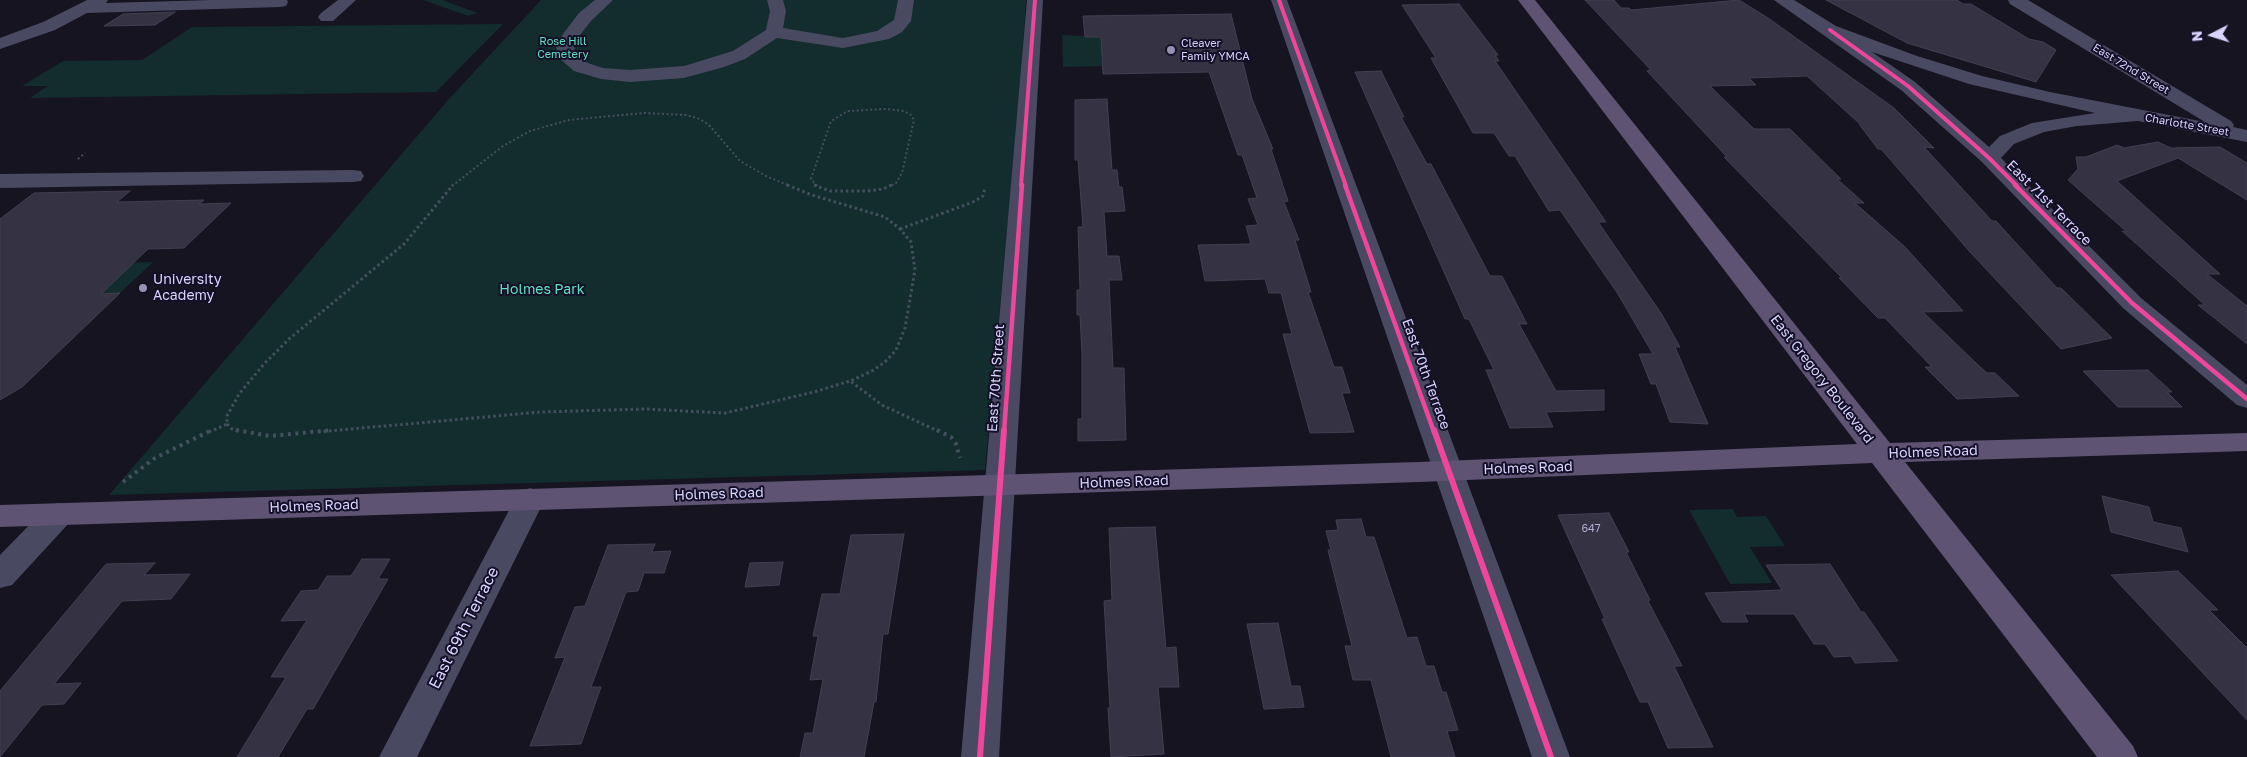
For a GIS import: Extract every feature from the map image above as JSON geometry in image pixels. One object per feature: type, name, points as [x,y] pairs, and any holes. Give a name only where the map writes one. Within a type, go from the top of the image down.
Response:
[{"type":"main road","name":"East Gregory Boulevard","points":[[1526,0],[2119,757]]},
{"type":"main road","name":"Holmes Road","points":[[0,516],[999,486],[1450,471],[1880,453],[2247,442]]},
{"type":"street","points":[[327,16],[348,0]]},
{"type":"street","points":[[605,0],[585,17],[572,34],[565,47],[568,58],[581,68],[601,73],[630,76],[693,70],[718,64],[739,55],[774,32],[818,40],[859,41],[883,35],[896,28],[902,21],[906,0]]},
{"type":"street","points":[[774,32],[778,11],[775,0]]},
{"type":"street","name":"East 70th Street","points":[[980,757],[1035,0]]},
{"type":"street","name":"East 70th Terrace","points":[[1279,0],[1450,471],[1551,757]]},
{"type":"street","name":"East 71st Terrace","points":[[1782,0],[1830,30],[1908,86],[1988,158],[2132,303],[2247,399]]},
{"type":"street","name":"East 72nd Street","points":[[2016,0],[2245,136]]},
{"type":"street","points":[[0,44],[49,26],[93,4],[167,8],[280,2]]},
{"type":"street","name":"East 71st Terrace","points":[[1830,30],[1910,60],[1976,80],[2050,98],[2138,116]]},
{"type":"street","name":"Charlotte Street","points":[[1988,158],[2007,140],[2039,127],[2077,120],[2138,116],[2245,136]]},
{"type":"street","points":[[0,181],[353,176]]},
{"type":"street","name":"East 69th Terrace","points":[[398,757],[530,499]]},
{"type":"street","points":[[0,576],[59,514]]},
{"type":"path","points":[[886,109],[908,112],[914,120],[906,148],[900,179],[893,185],[883,189],[830,192],[817,188],[811,179],[829,124],[842,113],[886,109]]},
{"type":"path","points":[[615,114],[686,115],[700,119],[709,125],[740,161],[766,176],[812,195],[866,210],[885,218],[900,229],[911,242],[915,270],[905,328],[896,350],[885,362],[872,371],[850,381],[814,392],[725,413],[645,409],[541,412],[270,436],[243,433],[232,429],[227,424],[227,416],[239,394],[264,364],[289,339],[404,244],[448,189],[518,136],[549,125],[615,114]]},
{"type":"path","points":[[900,229],[973,202],[984,196],[985,188]]},
{"type":"path","points":[[850,381],[882,405],[951,437],[956,444],[960,458]]},
{"type":"path","points":[[123,482],[155,458],[185,442],[227,424]]},
{"type":"green space","points":[[423,0],[442,0],[478,13],[468,16]]},
{"type":"green space","name":"Holmes Park","points":[[541,0],[1026,0],[1020,89],[985,470],[109,495],[449,99]]},
{"type":"green space","points":[[503,24],[436,92],[30,98],[48,86],[22,86],[63,61],[142,60],[192,27]]},
{"type":"green space","points":[[1062,35],[1101,37],[1102,66],[1063,67]]},
{"type":"green space","points":[[153,262],[120,293],[86,294],[40,265]]},
{"type":"green space","points":[[1733,509],[1737,517],[1766,516],[1785,546],[1750,547],[1772,583],[1730,584],[1689,510]]},
{"type":"building","points":[[1585,0],[1614,0],[1621,8],[1629,8],[1631,10],[1739,0],[1768,18],[1894,108],[1934,148],[1924,147],[1992,221],[1996,221],[2057,288],[2061,288],[2112,338],[2061,349],[1970,252],[1881,149],[1878,149],[1860,124],[1807,76],[1749,78],[1756,85],[1710,86],[1754,129],[1790,129],[1841,179],[1837,179],[1864,203],[1855,203],[1905,247],[1963,311],[1923,312],[1987,373],[1995,373],[2019,396],[1957,399],[1925,367],[1932,367],[1885,318],[1878,318],[1839,278],[1842,278],[1724,157],[1727,157],[1647,71],[1650,70],[1649,68]]},
{"type":"building","points":[[1826,0],[1957,0],[1963,4],[1971,4],[2029,39],[2043,42],[2056,50],[2036,82],[1907,43]]},
{"type":"building","points":[[1459,4],[1498,55],[1495,55],[1499,61],[1495,61],[1606,222],[1598,222],[1661,313],[1680,347],[1675,347],[1708,424],[1670,422],[1656,384],[1651,384],[1639,354],[1653,354],[1618,294],[1560,210],[1549,211],[1515,156],[1509,156],[1494,133],[1473,133],[1431,58],[1436,58],[1402,5]]},
{"type":"building","points":[[175,12],[155,25],[104,26],[123,14]]},
{"type":"building","points":[[1231,14],[1252,99],[1273,149],[1271,149],[1288,201],[1284,202],[1299,240],[1295,240],[1311,292],[1308,292],[1334,367],[1342,367],[1350,393],[1342,393],[1354,432],[1310,433],[1283,334],[1292,334],[1281,293],[1269,293],[1265,279],[1205,281],[1198,245],[1251,244],[1246,226],[1258,225],[1248,199],[1257,198],[1242,155],[1238,155],[1209,72],[1103,74],[1101,37],[1085,37],[1083,16]]},
{"type":"building","points":[[1381,71],[1404,117],[1401,117],[1427,164],[1431,164],[1490,276],[1502,276],[1527,324],[1519,324],[1556,391],[1604,390],[1604,410],[1546,412],[1553,427],[1510,428],[1486,370],[1494,370],[1469,319],[1465,319],[1355,72]]},
{"type":"building","points":[[1107,99],[1112,170],[1117,170],[1119,187],[1122,187],[1125,211],[1104,212],[1107,256],[1119,256],[1122,280],[1109,280],[1113,368],[1124,368],[1126,440],[1078,441],[1078,419],[1082,419],[1082,354],[1080,315],[1077,315],[1077,290],[1080,290],[1078,227],[1083,227],[1078,160],[1075,160],[1075,100]]},
{"type":"building","points":[[2158,142],[2171,148],[2220,147],[2247,163],[2247,200],[2178,158],[2117,181],[2220,274],[2207,274],[2247,306],[2247,344],[2198,305],[2205,305],[2068,180],[2078,169],[2076,157],[2086,157],[2117,145],[2124,148]]},
{"type":"building","name":"University Academy","points":[[130,191],[117,202],[204,200],[199,204],[231,203],[184,248],[148,249],[101,294],[120,293],[22,387],[0,400],[0,219],[34,193]]},
{"type":"building","points":[[2148,370],[2172,392],[2167,392],[2182,407],[2118,407],[2083,371]]},
{"type":"building","points":[[2102,496],[2149,507],[2153,522],[2181,528],[2188,552],[2111,532]]},
{"type":"building","points":[[1609,513],[1629,552],[1626,552],[1650,600],[1648,601],[1682,666],[1674,666],[1713,747],[1668,748],[1648,702],[1640,702],[1558,515]]},
{"type":"building","points":[[1361,519],[1366,537],[1374,537],[1407,638],[1417,637],[1426,666],[1434,666],[1442,692],[1446,692],[1458,730],[1447,731],[1455,757],[1391,757],[1371,680],[1353,680],[1345,646],[1352,646],[1328,550],[1331,550],[1326,531],[1338,530],[1336,520]]},
{"type":"building","points":[[1155,527],[1166,648],[1176,647],[1179,687],[1158,687],[1164,754],[1111,757],[1104,601],[1112,600],[1109,528]]},
{"type":"building","points":[[904,534],[888,634],[883,634],[876,702],[874,702],[864,757],[800,757],[805,733],[813,733],[823,679],[810,680],[818,636],[813,636],[822,594],[840,594],[851,535]]},
{"type":"building","points":[[655,544],[652,552],[671,551],[664,573],[644,573],[638,591],[626,592],[591,687],[601,687],[581,744],[530,746],[565,657],[555,658],[575,607],[585,606],[608,545]]},
{"type":"building","points":[[362,559],[390,559],[378,579],[388,579],[313,709],[307,709],[278,757],[237,757],[286,677],[271,677],[307,620],[281,621],[301,591],[318,590],[327,576],[351,576]]},
{"type":"building","points":[[783,562],[779,585],[745,587],[750,563]]},
{"type":"building","points":[[155,563],[144,575],[190,574],[171,599],[122,601],[54,684],[81,683],[64,704],[42,705],[0,757],[0,691],[106,564]]},
{"type":"building","points":[[1830,564],[1861,612],[1864,612],[1898,661],[1855,663],[1851,656],[1834,657],[1825,644],[1814,644],[1794,614],[1744,614],[1748,622],[1722,622],[1705,593],[1782,590],[1766,565]]},
{"type":"building","points":[[2178,571],[2218,610],[2209,610],[2247,648],[2247,720],[2111,575]]},
{"type":"building","points":[[1278,623],[1291,686],[1300,686],[1304,707],[1264,709],[1247,624]]},
{"type":"cycle path","points":[[980,757],[1035,0]]},
{"type":"cycle path","points":[[1279,0],[1551,757]]},
{"type":"cycle path","points":[[1830,30],[1908,86],[1989,158],[2132,303],[2247,399]]},
{"type":"place","name":"Cleaver Family YMCA","points":[[1171,50]]},
{"type":"place","name":"University Academy","points":[[143,288]]},
{"type":"park label","name":"Rose Hill Cemetery","points":[[563,48]]}]
